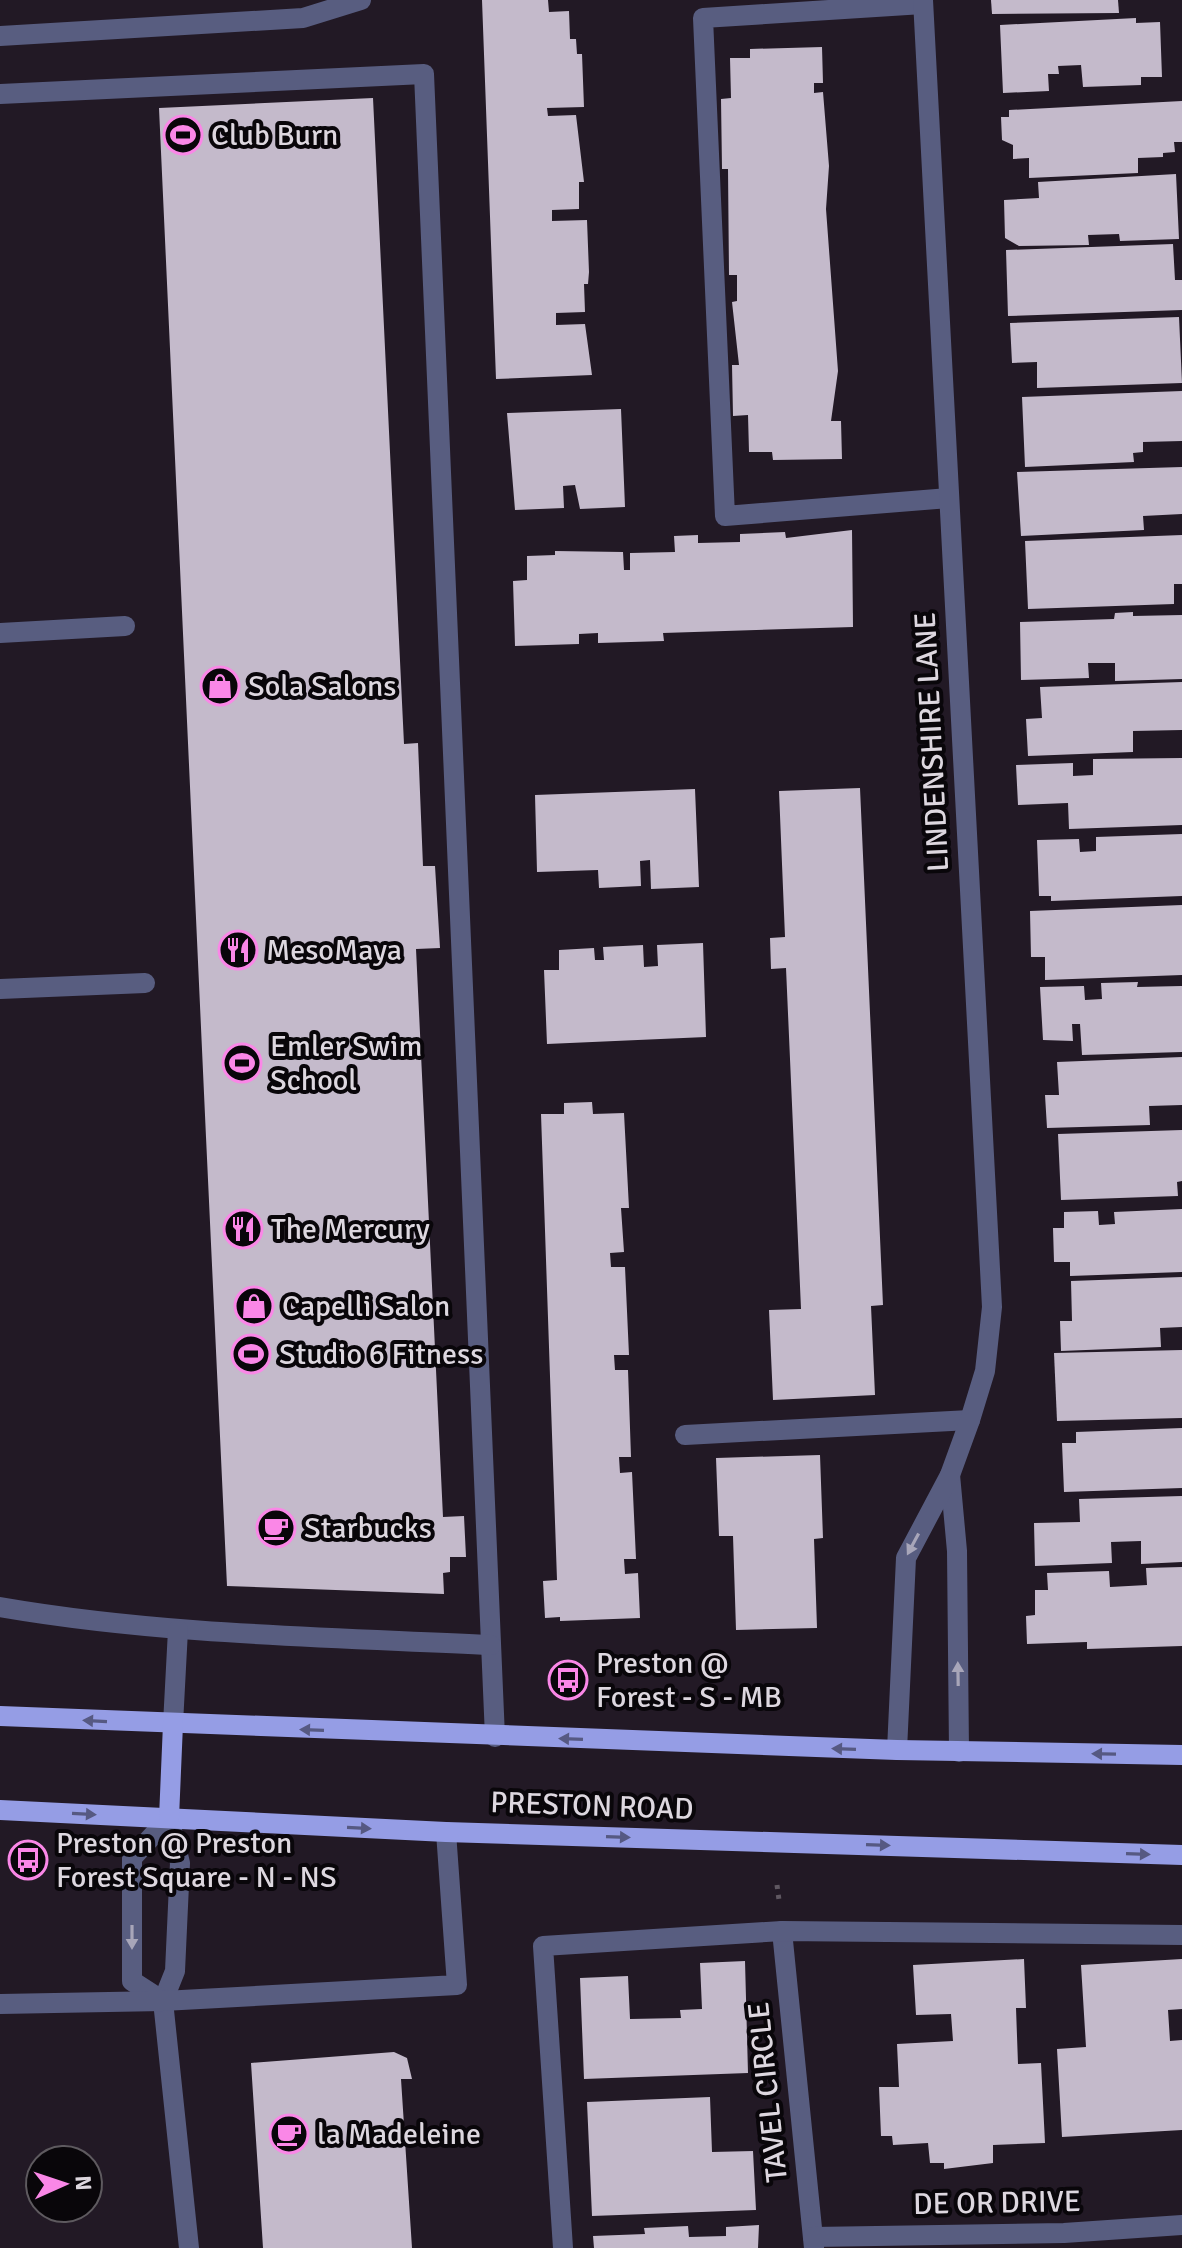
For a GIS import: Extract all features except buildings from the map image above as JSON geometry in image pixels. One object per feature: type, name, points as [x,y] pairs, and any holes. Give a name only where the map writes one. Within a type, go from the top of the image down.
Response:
[{"type":"main road","points":[[0,1716],[495,1737],[959,1752],[1182,1755]]},
{"type":"main road","points":[[169,1818],[173,1724]]},
{"type":"main road","name":"PRESTON ROAD","points":[[0,1810],[446,1832],[1182,1855]]},
{"type":"street","points":[[0,36],[303,18],[361,0]]},
{"type":"street","points":[[923,2],[703,18],[725,516],[949,498]]},
{"type":"street","name":"LINDENSHIRE LANE","points":[[897,1750],[906,1558],[950,1475],[970,1420],[985,1371],[992,1307],[923,2]]},
{"type":"street","points":[[0,94],[424,74],[495,1737]]},
{"type":"street","points":[[0,633],[125,626]]},
{"type":"street","points":[[0,989],[145,983]]},
{"type":"street","points":[[685,1435],[970,1420]]},
{"type":"street","name":"LINDENSHIRE LANE","points":[[950,1475],[957,1551],[959,1752]]},
{"type":"street","points":[[0,1607],[70,1619],[178,1630],[491,1645]]},
{"type":"street","points":[[173,1724],[178,1630]]},
{"type":"street","points":[[163,2001],[132,1981],[132,1858],[169,1818]]},
{"type":"street","points":[[169,1818],[180,1863],[175,1971],[163,2001],[189,2248]]},
{"type":"street","points":[[0,2004],[163,2001],[457,1985],[446,1832]]},
{"type":"street","points":[[563,2248],[543,1946],[782,1931],[1182,1935]]},
{"type":"street","name":"TAVEL CIRCLE","points":[[782,1931],[813,2243]]},
{"type":"street","name":"DE OR DRIVE","points":[[813,2243],[1182,2225]]},
{"type":"place","name":"Club Burn","points":[[183,135]]},
{"type":"place","name":"Sola Salons","points":[[220,686]]},
{"type":"place","name":"MesoMaya","points":[[238,950]]},
{"type":"place","name":"Emler Swim School","points":[[242,1063]]},
{"type":"place","name":"The Mercury","points":[[243,1229]]},
{"type":"place","name":"Capelli Salon","points":[[254,1306]]},
{"type":"place","name":"Studio 6 Fitness","points":[[251,1354]]},
{"type":"place","name":"Starbucks","points":[[276,1528]]},
{"type":"place","name":"Preston @ Forest - S - MB","points":[[568,1680]]},
{"type":"place","name":"Preston @ Preston Forest Square - N - NS","points":[[28,1860]]},
{"type":"place","name":"la Madeleine","points":[[289,2134]]}]
